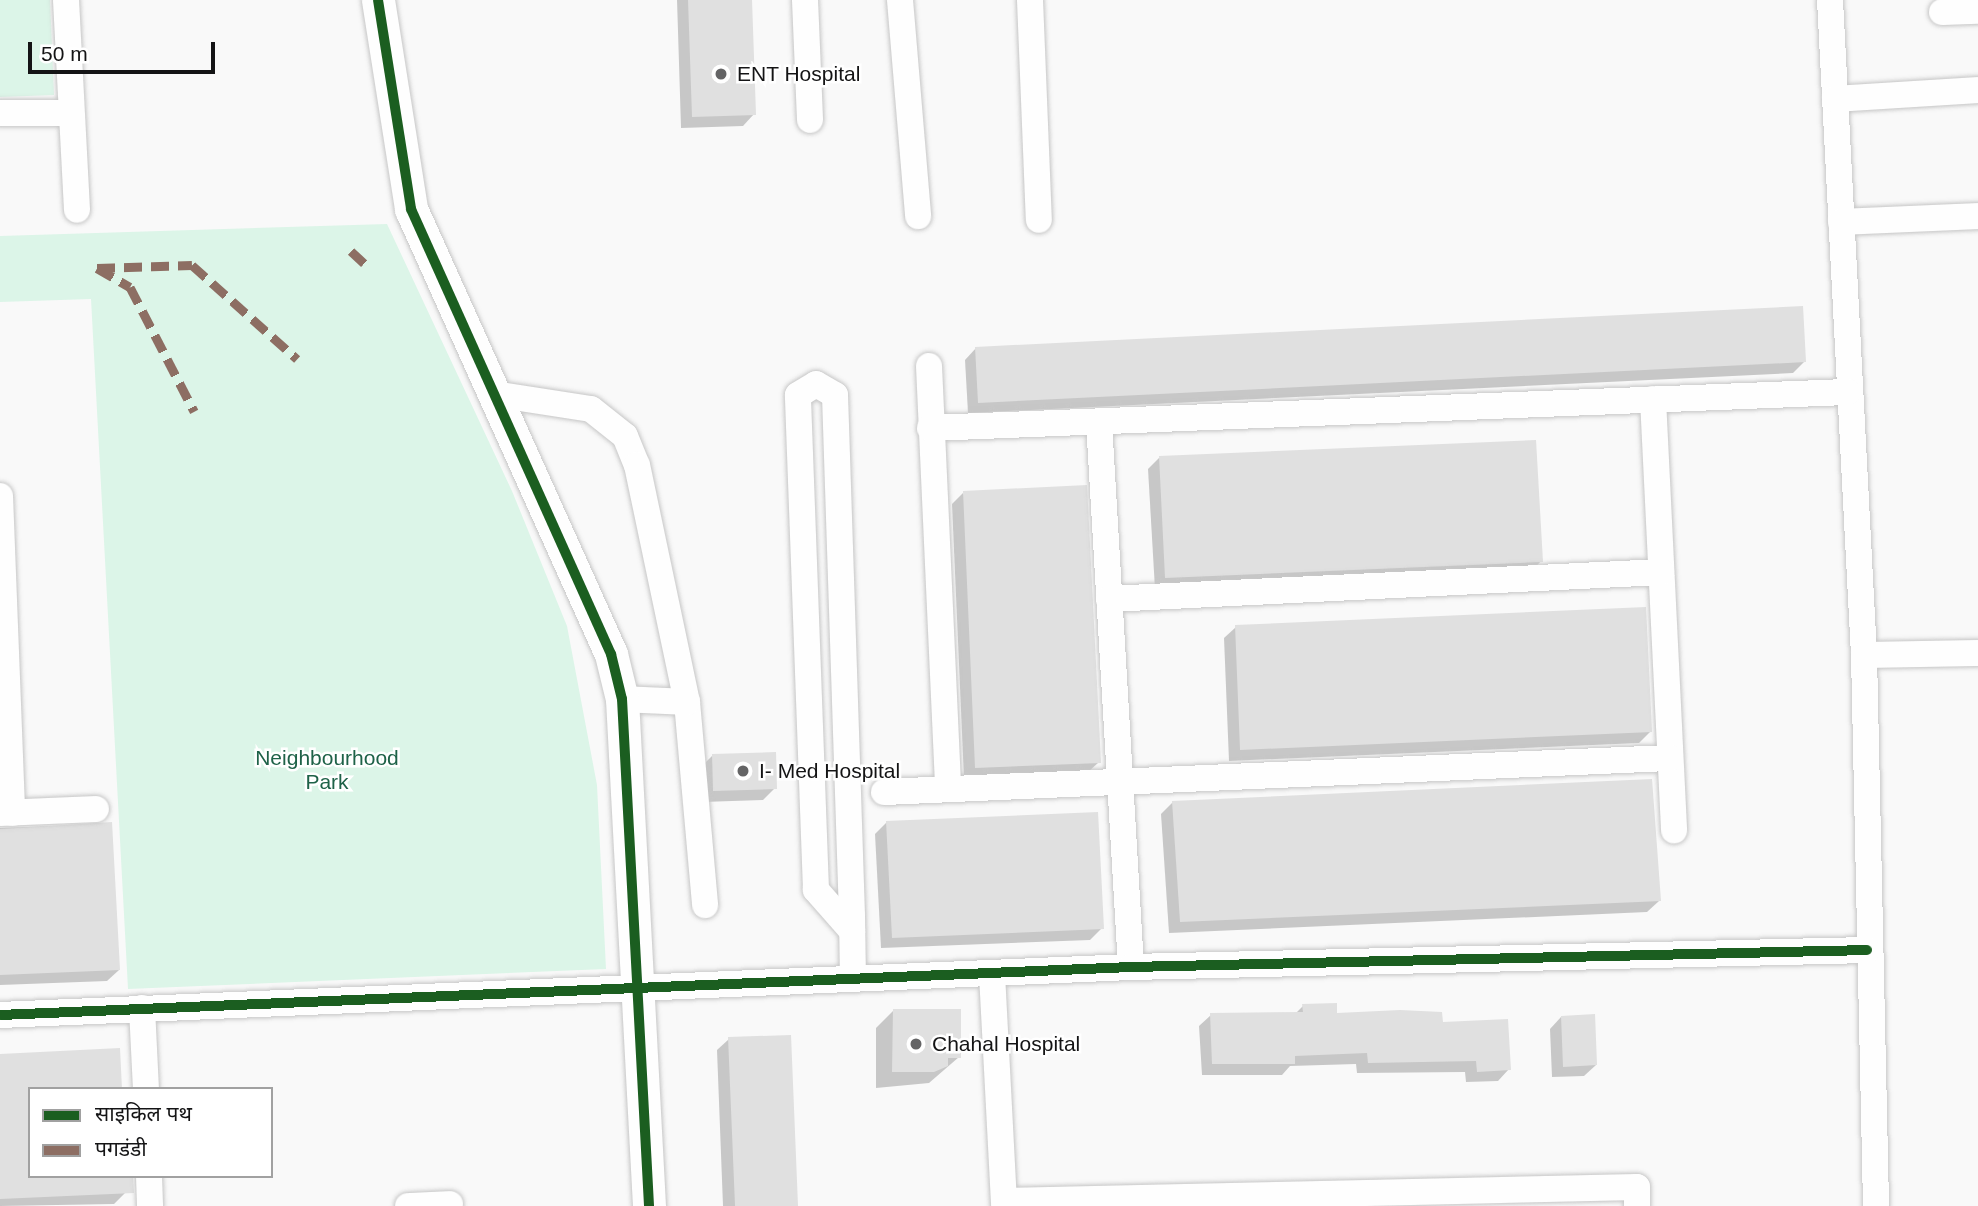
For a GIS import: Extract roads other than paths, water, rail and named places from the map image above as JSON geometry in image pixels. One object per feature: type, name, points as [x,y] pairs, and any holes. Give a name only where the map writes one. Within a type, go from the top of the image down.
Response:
[{"type":"street","points":[[66,0],[77,210]]},
{"type":"street","points":[[378,0],[411,209],[611,654],[622,699],[641,988],[649,1206]]},
{"type":"street","points":[[805,0],[810,120]]},
{"type":"street","points":[[900,0],[918,216]]},
{"type":"street","points":[[1030,0],[1039,220]]},
{"type":"street","points":[[1830,0],[1847,392],[1864,655],[1867,950],[1876,1206]]},
{"type":"street","points":[[1942,12],[1978,11]]},
{"type":"street","points":[[1835,99],[1978,90]]},
{"type":"street","points":[[0,113],[70,113]]},
{"type":"street","points":[[1841,222],[1978,216]]},
{"type":"street","points":[[929,366],[948,788]]},
{"type":"street","points":[[852,931],[816,891],[798,395],[816,384],[835,395],[852,931],[853,979]]},
{"type":"street","points":[[930,428],[1847,392]]},
{"type":"street","points":[[494,394],[590,409],[625,436],[637,465],[687,702],[705,905]]},
{"type":"street","points":[[1653,399],[1674,830]]},
{"type":"street","points":[[1099,422],[1131,967]]},
{"type":"street","points":[[0,496],[6,813],[96,809]]},
{"type":"street","points":[[1109,599],[1661,572]]},
{"type":"street","points":[[1864,655],[1978,653]]},
{"type":"street","points":[[622,699],[687,702]]},
{"type":"street","points":[[884,792],[1670,758]]},
{"type":"street","points":[[0,1015],[1131,967],[1867,950]]},
{"type":"street","points":[[992,974],[1004,1203],[1636,1187],[1637,1206]]},
{"type":"street","points":[[142,1008],[146,1087]]},
{"type":"street","points":[[149,1178],[150,1206]]},
{"type":"street","points":[[408,1206],[450,1204]]},
{"type":"place","name":"ENT Hospital","points":[[721,74]]},
{"type":"place","name":"I- Med Hospital","points":[[743,771]]},
{"type":"place","name":"Chahal Hospital","points":[[916,1044]]},
{"type":"park label","name":"Neighbourhood Park","points":[[327,770]]}]
